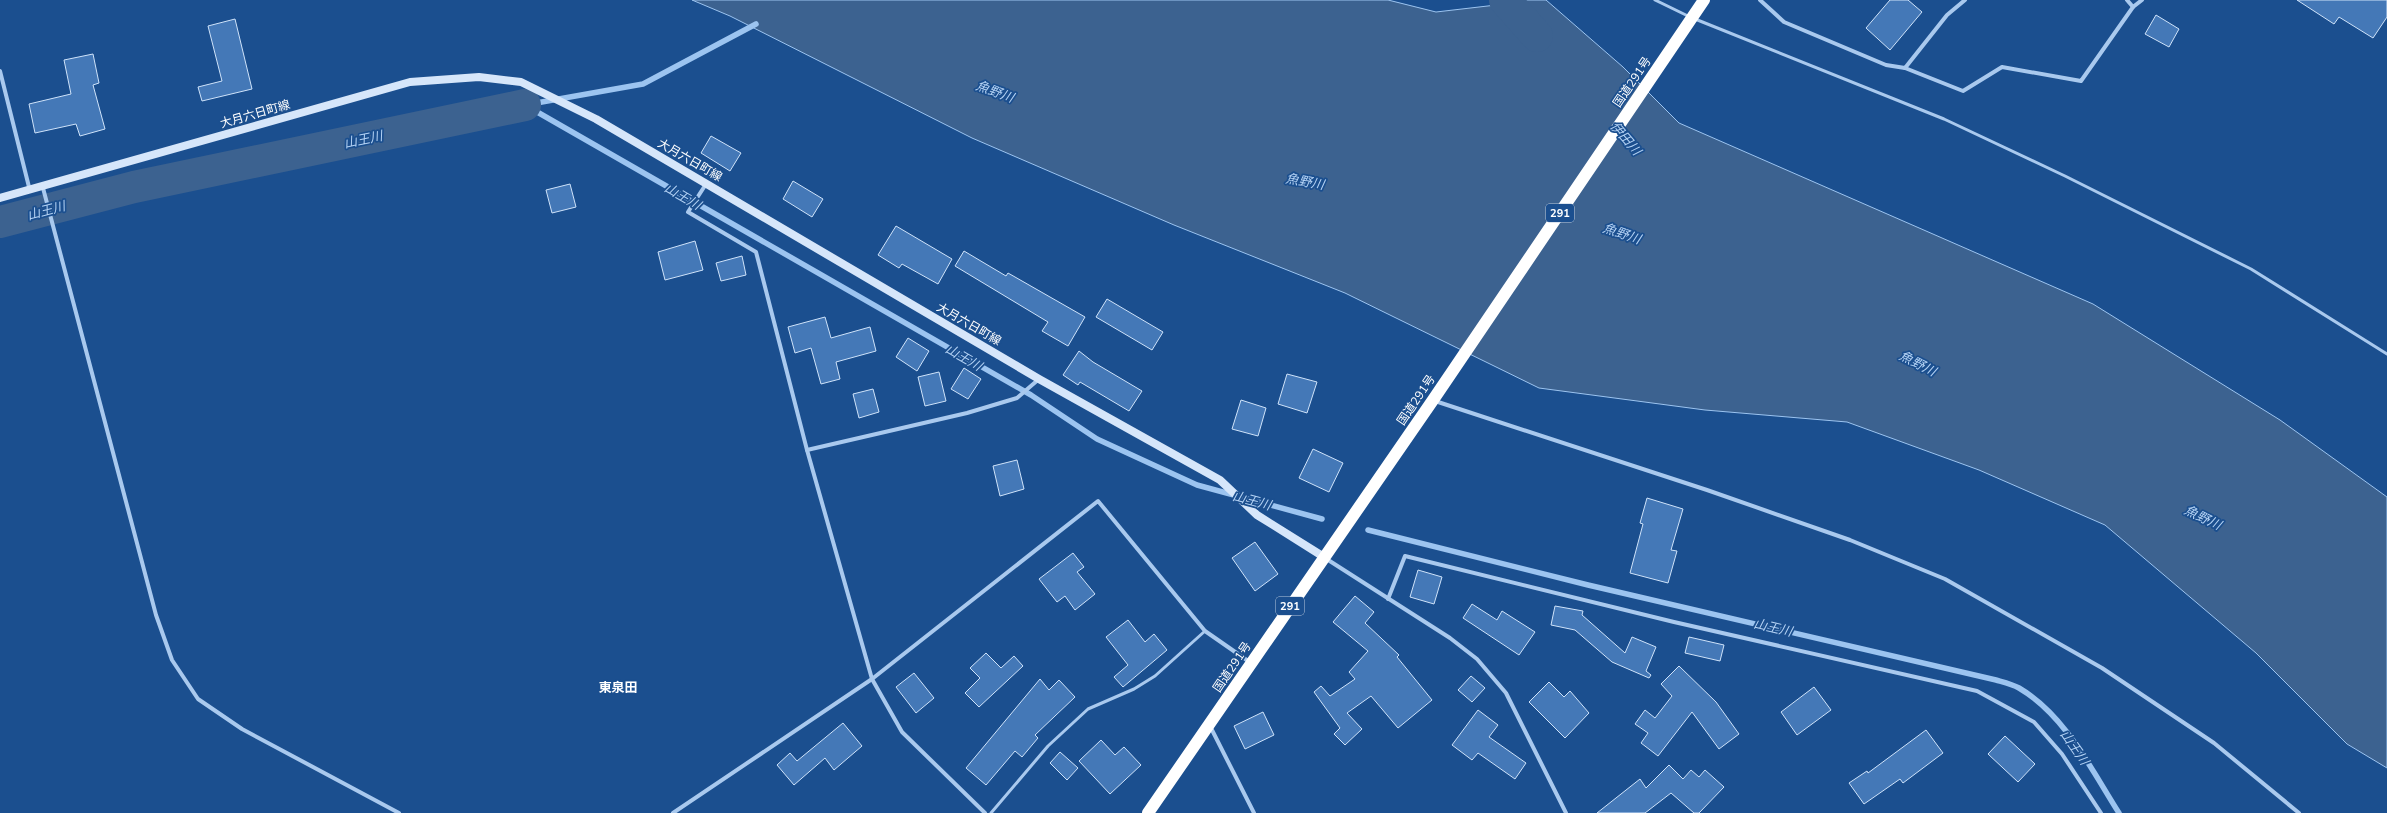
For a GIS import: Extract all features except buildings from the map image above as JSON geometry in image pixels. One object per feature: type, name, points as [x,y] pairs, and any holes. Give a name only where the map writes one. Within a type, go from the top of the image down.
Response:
[{"type":"highway","name":"国道291号","points":[[1148,813],[1436,396],[1704,0]]},
{"type":"main road","name":"大月六日町線","points":[[0,198],[30,191],[43,191],[410,82],[479,77],[521,82],[596,119],[1039,379],[1220,480],[1257,515],[1324,557]]},
{"type":"street","points":[[1760,0],[1784,22],[1886,65],[1905,68],[1963,91],[2002,67],[2081,81],[2132,7],[2142,0]]},
{"type":"street","points":[[1905,68],[1947,15],[1965,0]]},
{"type":"street","points":[[2127,0],[2132,7]]},
{"type":"street","points":[[0,71],[30,191]]},
{"type":"street","points":[[706,184],[688,212],[756,252],[807,450],[872,679],[902,732],[985,813]]},
{"type":"street","points":[[43,191],[156,615],[172,660],[198,699],[242,729],[399,813]]},
{"type":"street","points":[[807,450],[967,412],[1017,398],[1039,379]]},
{"type":"street","points":[[1436,396],[1820,529],[1945,579],[2102,668],[2214,744],[2299,813]]},
{"type":"street","points":[[673,813],[872,679],[1098,501],[1205,631],[1251,663]]},
{"type":"street","points":[[1388,599],[1405,556],[1977,691],[2034,722],[2062,754],[2101,813]]},
{"type":"street","points":[[1324,557],[1450,638],[1477,660],[1501,688],[1566,813]]},
{"type":"street","points":[[1210,725],[1254,813]]},
{"type":"lane","points":[[1655,0],[1692,18],[1944,119],[2065,176],[2252,270],[2387,354]]},
{"type":"lane","points":[[991,813],[1048,746],[1088,709],[1134,689],[1155,676],[1205,631]]},
{"type":"water","name":"魚野川","points":[[692,0],[1388,0],[1436,12],[1522,2],[1521,0],[1546,0],[1623,67],[1679,123],[2093,304],[2280,420],[2387,497],[2387,768],[2347,744],[2256,653],[2105,525],[1979,470],[1847,422],[1705,410],[1539,388],[1345,293],[1174,225],[972,138],[730,16]]},
{"type":"waterway","name":"伊田川","points":[[1505,0],[1537,36]]},
{"type":"waterway","points":[[525,105],[643,84],[756,24]]},
{"type":"waterway","name":"山王川","points":[[525,105],[1031,395],[1097,439],[1197,485],[1322,519]]},
{"type":"waterway","name":"山王川","points":[[0,222],[134,187],[525,105]]},
{"type":"waterway","name":"山王川","points":[[1368,530],[1588,585],[2013,685],[2035,699],[2063,728],[2076,744],[2119,813]]},
{"type":"district","name":"東泉田","points":[[618,687]]}]
